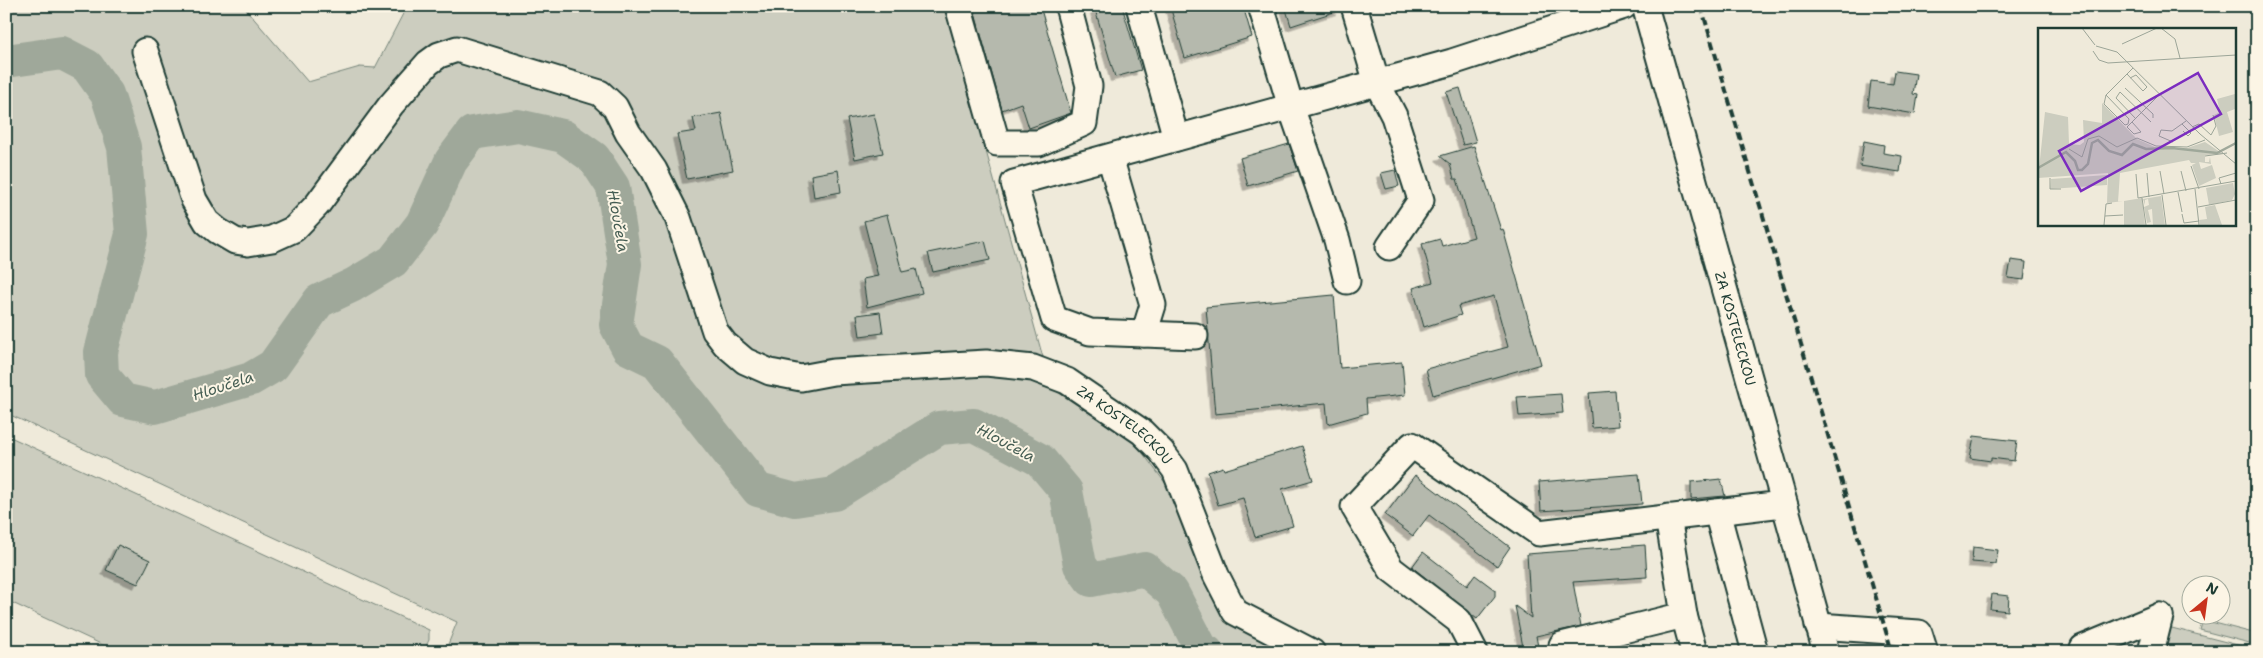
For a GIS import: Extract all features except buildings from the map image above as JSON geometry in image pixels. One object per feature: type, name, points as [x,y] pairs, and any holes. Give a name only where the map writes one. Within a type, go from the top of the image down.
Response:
[{"type":"street","points":[[958,6],[996,143],[1039,143],[1084,123],[1089,86],[1068,6]]},
{"type":"street","points":[[1139,6],[1176,138]]},
{"type":"street","points":[[1261,6],[1292,107],[1337,240],[1347,281]]},
{"type":"street","points":[[1354,6],[1377,83],[1394,116],[1421,200],[1389,247]]},
{"type":"street","points":[[1195,336],[1090,332],[1054,319],[1014,183],[1452,62],[1624,6]]},
{"type":"street","name":"ZA KOSTELECKOU","points":[[1645,6],[1826,652]]},
{"type":"street","name":"ZA KOSTELECKOU","points":[[146,51],[194,200],[207,222],[218,231],[235,241],[248,243],[282,236],[294,229],[318,205],[391,105],[428,63],[439,55],[457,49],[600,93],[615,106],[628,132],[654,170],[678,218],[715,331],[724,344],[745,361],[770,372],[801,378],[833,372],[986,363],[1033,368],[1066,380],[1142,432],[1170,463],[1175,470],[1216,575],[1235,612],[1312,652]]},
{"type":"street","points":[[1110,157],[1153,305],[1144,334]]},
{"type":"street","points":[[1475,652],[1459,621],[1391,569],[1354,507],[1412,445],[1539,533],[1783,504]]},
{"type":"street","points":[[1717,512],[1755,652]]},
{"type":"street","points":[[1668,518],[1684,615],[1694,652]]},
{"type":"street","points":[[1562,645],[1684,615]]},
{"type":"street","points":[[2083,648],[2160,616],[2151,652]]},
{"type":"street","points":[[1818,626],[1919,633],[1925,652]]},
{"type":"shaded area","points":[[6,6],[243,6],[308,82],[360,67],[375,68],[407,6],[946,6],[1042,354],[1056,391],[1136,444],[1193,520],[1224,616],[1294,652],[445,652],[457,622],[6,413]]},
{"type":"shaded area","points":[[6,435],[429,630],[429,640],[423,652],[118,652],[6,600]]},
{"type":"shaded area","points":[[2201,626],[2226,626],[2257,634],[2257,645],[2200,630]]},
{"type":"shaded area","points":[[2168,627],[2257,650],[2257,652],[2161,652]]},
{"type":"waterway","name":"Hloučela","points":[[6,61],[62,53],[87,66],[107,94],[124,147],[132,234],[101,352],[102,375],[123,400],[155,407],[251,379],[273,366],[319,301],[353,285],[393,261],[422,224],[451,161],[472,133],[518,126],[563,136],[594,158],[613,187],[625,264],[616,325],[628,348],[657,362],[758,490],[795,500],[834,494],[939,428],[974,425],[1040,460],[1066,491],[1080,565],[1091,580],[1145,569],[1172,592],[1202,650],[1207,652]]},
{"type":"railway","points":[[1701,6],[1892,652]]}]
